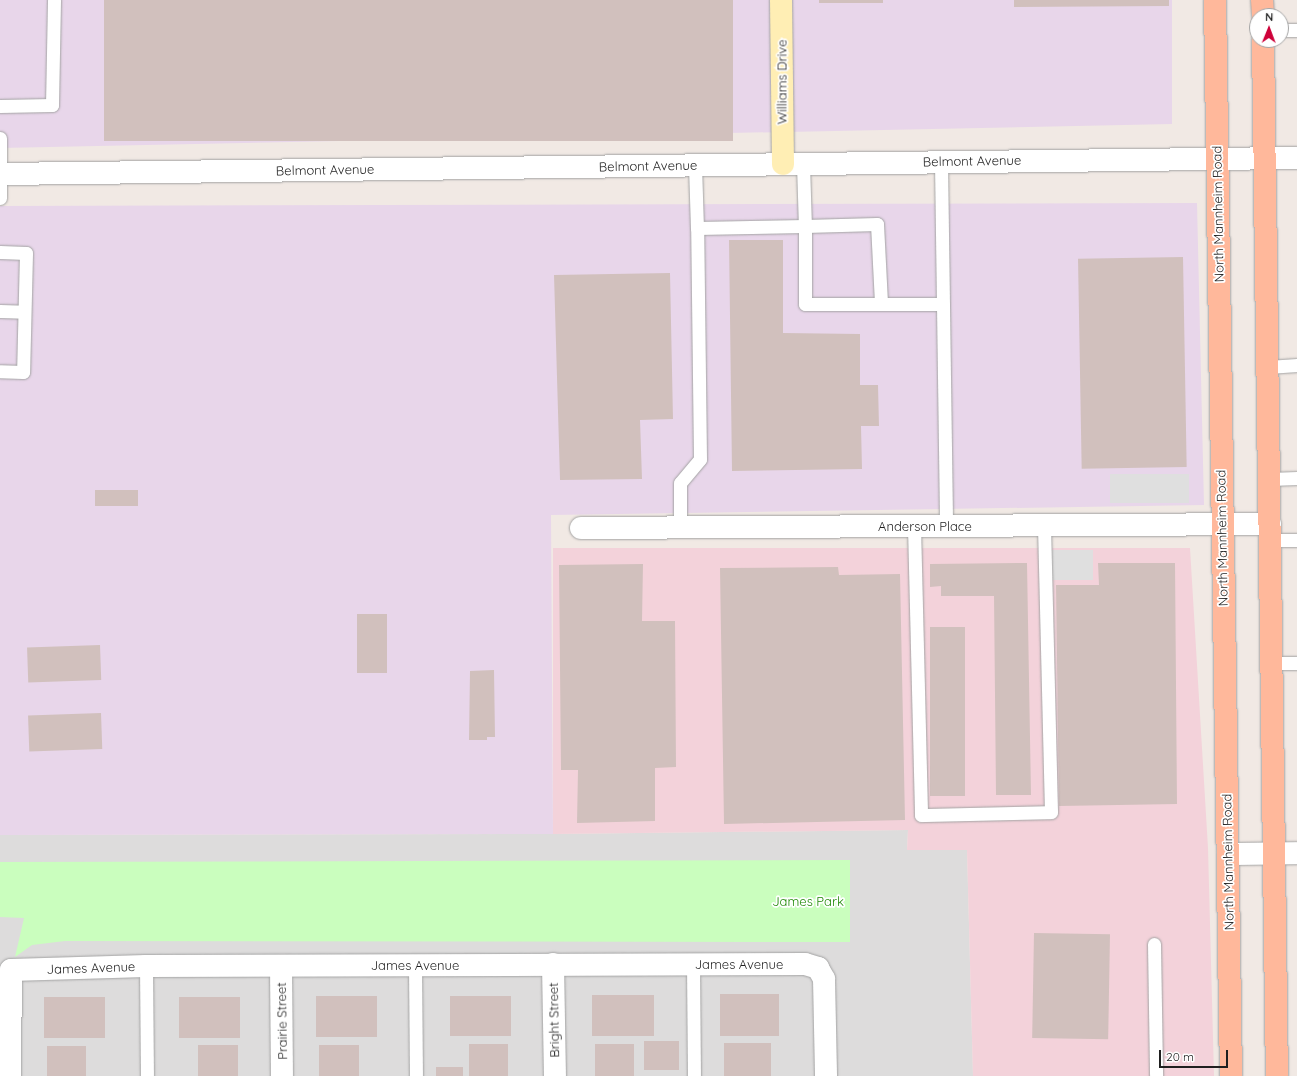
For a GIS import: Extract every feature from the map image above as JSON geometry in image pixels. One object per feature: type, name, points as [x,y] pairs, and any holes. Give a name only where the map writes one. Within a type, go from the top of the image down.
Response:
[{"type":"main road","name":"Williams Drive","points":[[781,0],[793,164]]},
{"type":"main road","name":"North Mannheim Road","points":[[1215,0],[1221,524],[1231,1076]]},
{"type":"main road","points":[[1263,48],[1266,158],[1277,1076]]},
{"type":"street","name":"Belmont Avenue","points":[[0,174],[1297,158]]},
{"type":"street","name":"Anderson Place","points":[[581,528],[1221,524],[1270,532]]},
{"type":"street","points":[[1228,854],[1297,853]]},
{"type":"street","name":"Bright Street","points":[[553,964],[555,1076]]},
{"type":"street","name":"James Avenue","points":[[6,970],[146,966],[805,964],[818,968],[824,979],[826,1076]]},
{"type":"street","name":"Prairie Street","points":[[282,966],[282,1076]]},
{"type":"street","points":[[6,970],[10,1076]]},
{"type":"lane","points":[[0,106],[52,105],[54,0]]},
{"type":"lane","points":[[0,138],[0,198]]},
{"type":"lane","points":[[941,162],[946,526]]},
{"type":"lane","points":[[793,164],[805,226],[805,304],[943,304]]},
{"type":"lane","points":[[680,528],[680,483],[700,459],[697,228],[694,165]]},
{"type":"lane","points":[[697,228],[877,224],[881,304]]},
{"type":"lane","points":[[0,252],[26,253],[23,372],[0,371]]},
{"type":"lane","points":[[0,311],[24,312]]},
{"type":"lane","points":[[1268,367],[1297,365]]},
{"type":"lane","points":[[1270,479],[1297,478]]},
{"type":"lane","points":[[914,526],[921,815],[1051,812],[1044,526]]},
{"type":"lane","points":[[1270,532],[1297,540]]},
{"type":"lane","points":[[1272,663],[1297,663]]},
{"type":"lane","points":[[1154,944],[1156,1076]]},
{"type":"lane","points":[[693,964],[694,1076]]},
{"type":"lane","points":[[415,965],[416,1076]]},
{"type":"lane","points":[[146,966],[147,1076]]},
{"type":"shaded area","points":[[0,0],[1172,0],[1172,124],[0,148]]},
{"type":"shaded area","points":[[1197,203],[1204,505],[551,515],[553,834],[0,835],[0,206]]},
{"type":"shaded area","points":[[1110,474],[1189,474],[1189,503],[1110,503]]},
{"type":"shaded area","points":[[553,548],[1190,548],[1208,848],[1214,1076],[973,1076],[967,850],[907,850],[908,830],[553,834]]},
{"type":"shaded area","points":[[1044,550],[1093,550],[1093,580],[1044,580]]},
{"type":"shaded area","points":[[908,830],[907,850],[967,850],[973,1076],[0,1076],[0,835],[553,834]]},
{"type":"green space","name":"James Park","points":[[850,860],[850,942],[65,941],[32,945],[15,957],[24,918],[0,917],[0,862]]},
{"type":"building","points":[[104,0],[733,0],[733,141],[104,141]]},
{"type":"building","points":[[819,0],[883,0],[883,3],[819,3]]},
{"type":"building","points":[[1014,0],[1169,0],[1169,6],[1014,7]]},
{"type":"building","points":[[729,240],[783,240],[783,333],[860,334],[860,385],[878,385],[879,426],[861,426],[862,469],[732,471]]},
{"type":"building","points":[[1183,257],[1187,467],[1082,469],[1078,259]]},
{"type":"building","points":[[670,273],[673,419],[640,420],[642,479],[560,480],[554,275]]},
{"type":"building","points":[[95,490],[138,490],[138,506],[95,506]]},
{"type":"building","points":[[1027,563],[1031,795],[996,795],[994,596],[941,596],[941,586],[930,587],[930,564]]},
{"type":"building","points":[[1098,563],[1175,563],[1177,804],[1059,806],[1056,585],[1099,585]]},
{"type":"building","points":[[643,564],[642,621],[675,621],[676,767],[655,768],[655,821],[577,823],[578,770],[561,770],[559,565]]},
{"type":"building","points":[[838,567],[839,575],[900,574],[905,820],[724,824],[720,568]]},
{"type":"building","points":[[357,614],[387,614],[387,673],[357,673]]},
{"type":"building","points":[[930,627],[965,627],[965,796],[930,796]]},
{"type":"building","points":[[100,645],[101,680],[28,683],[27,648]]},
{"type":"building","points":[[494,670],[495,737],[487,737],[487,740],[469,740],[470,671]]},
{"type":"building","points":[[101,713],[102,749],[29,752],[28,716]]},
{"type":"building","points":[[1034,933],[1110,934],[1108,1039],[1032,1038]]},
{"type":"building","points":[[720,994],[779,994],[779,1036],[720,1036]]},
{"type":"building","points":[[592,995],[654,995],[654,1036],[592,1036]]},
{"type":"building","points":[[316,996],[377,996],[377,1037],[316,1037]]},
{"type":"building","points":[[450,996],[511,996],[511,1036],[450,1036]]},
{"type":"building","points":[[44,997],[105,997],[105,1038],[44,1038]]},
{"type":"building","points":[[179,997],[240,997],[240,1038],[179,1038]]},
{"type":"building","points":[[644,1041],[679,1041],[679,1070],[644,1070]]},
{"type":"building","points":[[724,1043],[771,1043],[771,1076],[724,1076]]},
{"type":"building","points":[[469,1044],[508,1044],[508,1076],[469,1076]]},
{"type":"building","points":[[595,1044],[634,1044],[634,1076],[595,1076]]},
{"type":"building","points":[[198,1045],[238,1045],[238,1076],[198,1076]]},
{"type":"building","points":[[319,1045],[359,1045],[359,1076],[319,1076]]},
{"type":"building","points":[[47,1046],[86,1046],[86,1076],[47,1076]]},
{"type":"building","points":[[436,1067],[463,1067],[463,1076],[436,1076]]}]
